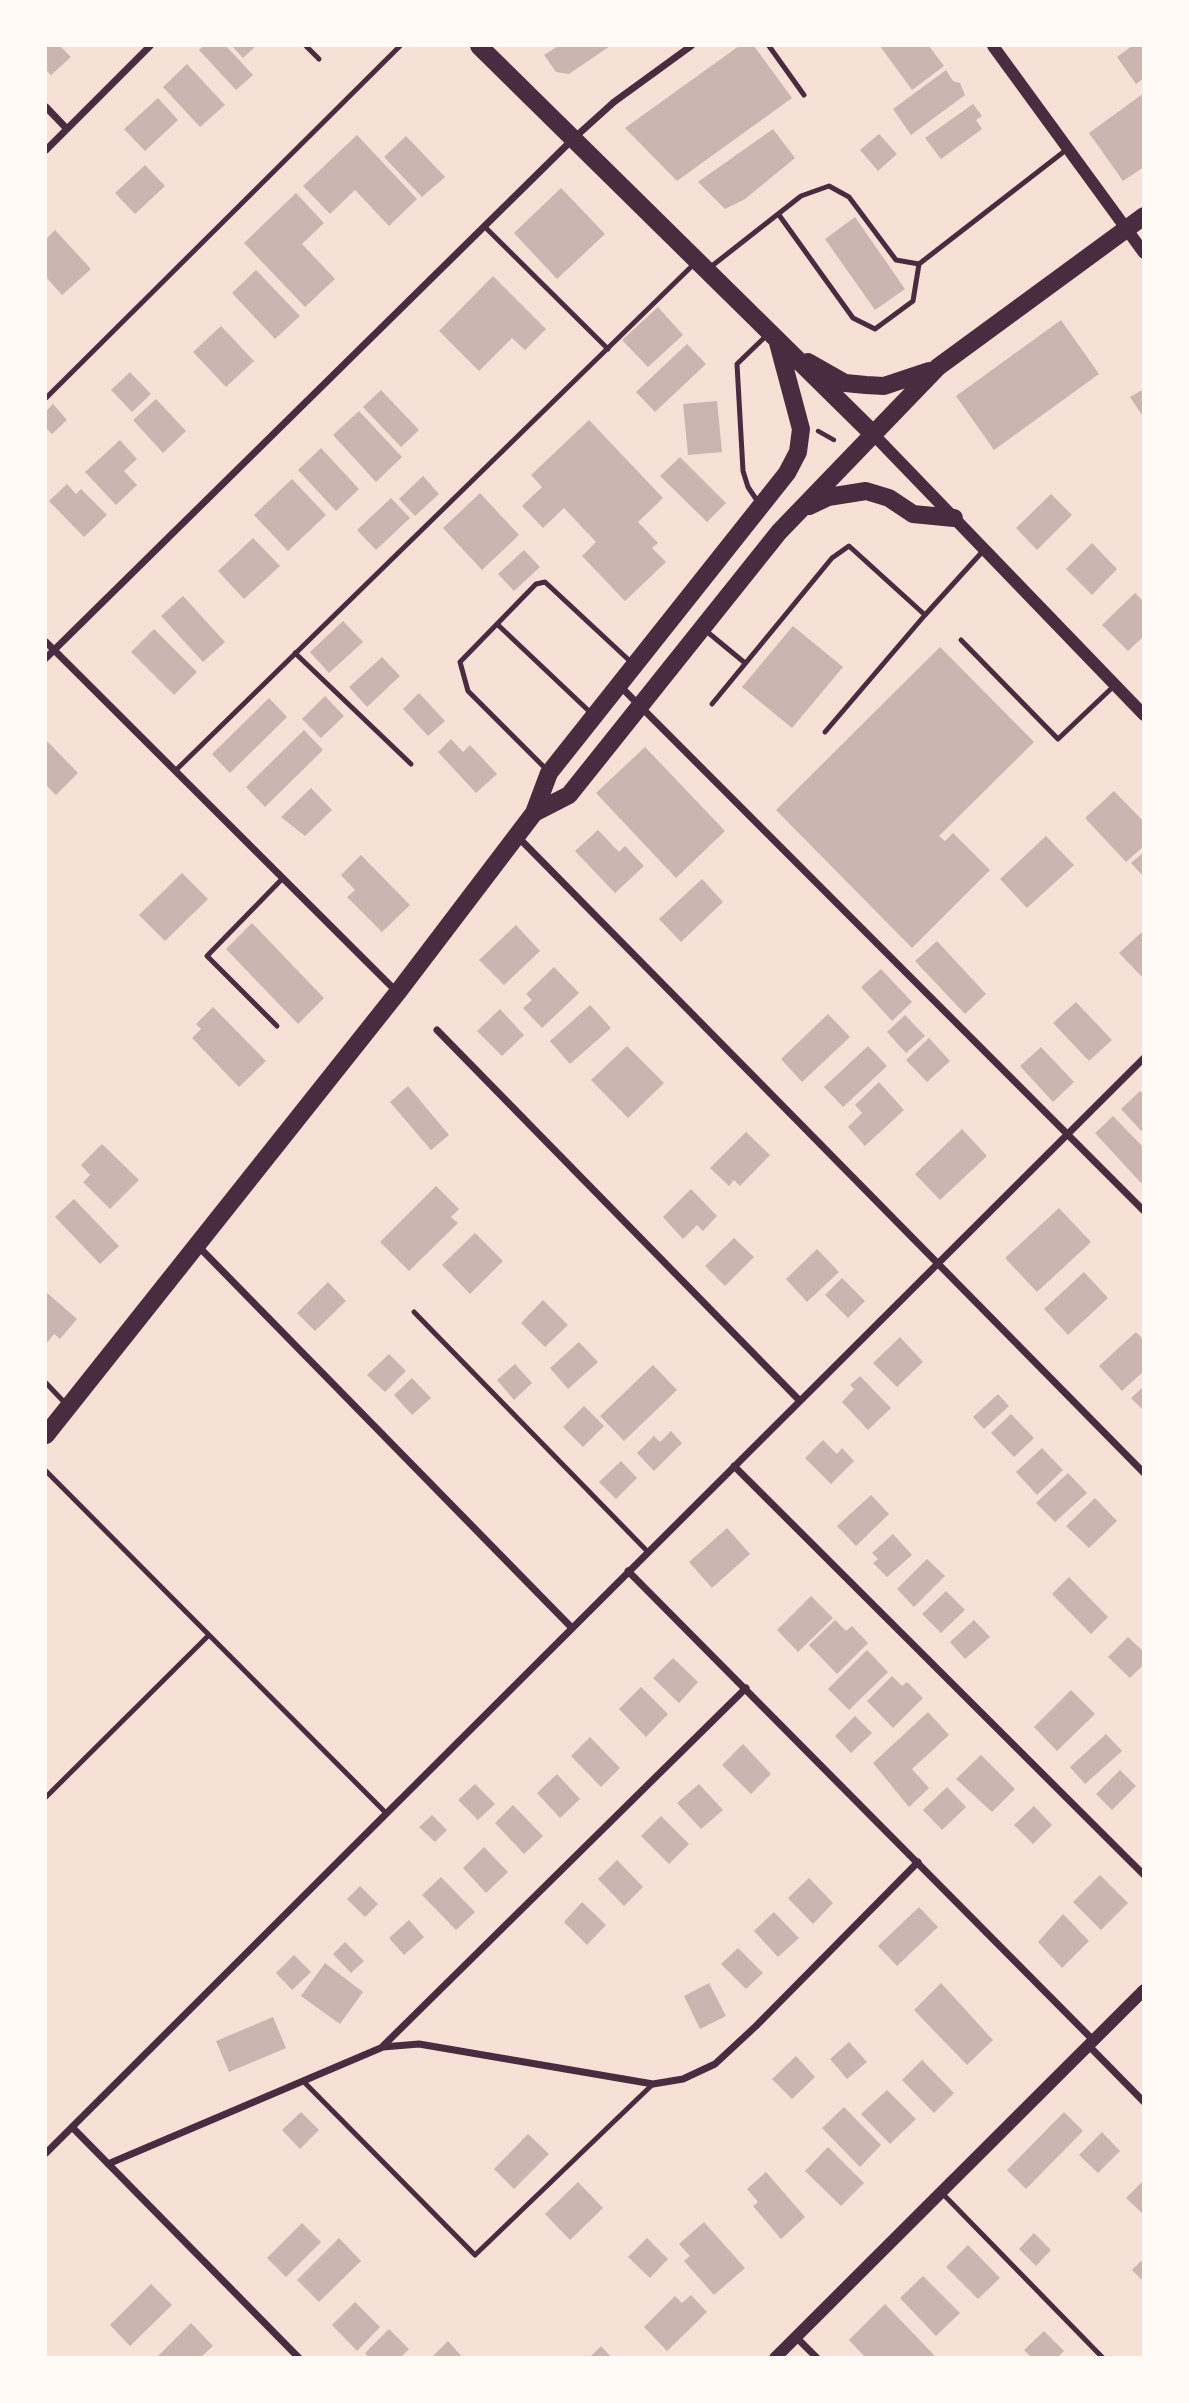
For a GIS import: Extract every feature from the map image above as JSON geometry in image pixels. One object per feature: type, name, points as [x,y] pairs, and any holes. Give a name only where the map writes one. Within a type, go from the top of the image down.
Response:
[{"type":"main road","points":[[479,46],[773,338],[873,433]]},
{"type":"main road","points":[[534,813],[569,795],[799,510],[938,367],[1143,216]]},
{"type":"main road","points":[[773,338],[845,383],[884,386],[938,367]]},
{"type":"main road","points":[[46,1435],[398,992],[534,813],[549,773],[787,472],[798,452],[801,429],[773,338]]},
{"type":"main road","points":[[799,510],[828,497],[866,491],[889,498],[913,514],[954,518]]},
{"type":"street","points":[[46,150],[150,46]]},
{"type":"street","points":[[46,658],[573,139],[614,102],[691,46]]},
{"type":"street","points":[[993,46],[1143,253]]},
{"type":"street","points":[[46,107],[67,129]]},
{"type":"street","points":[[873,433],[1143,715]]},
{"type":"street","points":[[46,642],[398,992]]},
{"type":"street","points":[[619,685],[642,705],[1143,1211]]},
{"type":"street","points":[[517,837],[1143,1473]]},
{"type":"street","points":[[436,1030],[800,1401]]},
{"type":"street","points":[[46,2153],[1143,1058]]},
{"type":"street","points":[[196,1244],[572,1628]]},
{"type":"street","points":[[734,1466],[1143,1875]]},
{"type":"street","points":[[628,1572],[918,1862],[1143,2102]]},
{"type":"street","points":[[383,2047],[746,1688]]},
{"type":"street","points":[[108,2164],[154,2142],[383,2047],[419,2044],[653,2084],[683,2078],[715,2064],[918,1862]]},
{"type":"street","points":[[775,2357],[1143,1990]]},
{"type":"street","points":[[72,2127],[299,2357]]},
{"type":"street","points":[[796,2337],[817,2357]]},
{"type":"lane","points":[[306,46],[319,59]]},
{"type":"lane","points":[[46,398],[400,46]]},
{"type":"lane","points":[[769,46],[804,94]]},
{"type":"lane","points":[[779,215],[853,318],[875,329],[913,301],[919,264],[1068,148]]},
{"type":"lane","points":[[175,771],[608,349],[701,266],[779,215],[801,196],[829,186],[849,197],[896,260],[919,264]]},
{"type":"lane","points":[[484,226],[608,349]]},
{"type":"lane","points":[[761,505],[748,487],[743,471],[737,364],[773,338]]},
{"type":"lane","points":[[712,704],[832,558],[849,546],[925,615]]},
{"type":"lane","points":[[825,732],[984,549]]},
{"type":"lane","points":[[549,773],[468,691],[460,662],[536,584],[545,582],[634,665]]},
{"type":"lane","points":[[497,624],[594,717]]},
{"type":"lane","points":[[702,628],[745,663]]},
{"type":"lane","points":[[961,640],[1058,739],[1115,685]]},
{"type":"lane","points":[[295,653],[411,764]]},
{"type":"lane","points":[[277,1026],[207,956],[283,878]]},
{"type":"lane","points":[[414,1312],[648,1552]]},
{"type":"lane","points":[[46,1383],[68,1406]]},
{"type":"lane","points":[[46,1471],[386,1813]]},
{"type":"lane","points":[[46,1797],[209,1635]]},
{"type":"lane","points":[[304,2082],[475,2255],[653,2084]]},
{"type":"lane","points":[[941,2192],[1103,2357]]},
{"type":"path","points":[[814,429],[834,440]]},
{"type":"building","points":[[46,46],[60,46],[71,57],[51,75],[46,70]]},
{"type":"building","points":[[203,46],[226,46],[253,75],[236,90],[199,50]]},
{"type":"building","points":[[232,46],[256,46],[243,58]]},
{"type":"building","points":[[558,46],[610,46],[569,74],[556,72],[544,55]]},
{"type":"building","points":[[739,46],[754,46],[792,98],[677,181],[625,128]]},
{"type":"building","points":[[880,46],[929,46],[944,66],[912,90]]},
{"type":"building","points":[[1132,46],[1144,46],[1144,78],[1136,84],[1117,57]]},
{"type":"building","points":[[187,64],[225,105],[200,127],[163,87]]},
{"type":"building","points":[[946,70],[953,81],[960,83],[965,95],[911,135],[893,109]]},
{"type":"building","points":[[1144,93],[1144,167],[1123,181],[1089,133]]},
{"type":"building","points":[[158,98],[178,120],[145,151],[124,129]]},
{"type":"building","points":[[973,104],[982,116],[976,120],[982,129],[941,159],[925,138]]},
{"type":"building","points":[[773,129],[795,158],[745,199],[725,209],[698,182]]},
{"type":"building","points":[[879,134],[897,154],[878,171],[860,150]]},
{"type":"building","points":[[357,135],[417,199],[389,226],[355,190],[330,214],[303,186]]},
{"type":"building","points":[[406,136],[445,177],[422,197],[384,157]]},
{"type":"building","points":[[145,165],[165,186],[135,214],[115,193]]},
{"type":"building","points":[[561,188],[605,234],[557,279],[514,233]]},
{"type":"building","points":[[296,193],[324,223],[302,244],[335,279],[305,307],[244,243]]},
{"type":"building","points":[[855,217],[905,289],[875,310],[825,239]]},
{"type":"building","points":[[55,230],[91,269],[62,295],[46,277],[46,239]]},
{"type":"building","points":[[256,270],[300,316],[275,339],[232,293]]},
{"type":"building","points":[[493,276],[546,329],[525,350],[512,338],[479,371],[439,331]]},
{"type":"building","points":[[658,307],[683,335],[648,367],[622,340]]},
{"type":"building","points":[[1061,320],[1099,374],[994,450],[956,396]]},
{"type":"building","points":[[221,326],[254,361],[226,387],[193,352]]},
{"type":"building","points":[[687,344],[706,364],[655,412],[636,392]]},
{"type":"building","points":[[130,372],[151,394],[132,412],[111,390]]},
{"type":"building","points":[[1144,389],[1144,418],[1130,397]]},
{"type":"building","points":[[381,390],[419,430],[401,447],[363,407]]},
{"type":"building","points":[[156,399],[186,431],[163,453],[133,420]]},
{"type":"building","points":[[717,401],[722,452],[688,455],[683,404]]},
{"type":"building","points":[[53,404],[67,420],[52,434],[46,428],[46,411]]},
{"type":"building","points":[[359,411],[402,457],[376,482],[333,435]]},
{"type":"building","points":[[589,420],[663,498],[638,522],[658,543],[652,548],[666,562],[625,601],[582,556],[596,542],[564,508],[543,528],[522,506],[542,487],[531,475]]},
{"type":"building","points":[[120,440],[137,459],[124,471],[137,485],[116,505],[85,472]]},
{"type":"building","points":[[321,448],[359,489],[336,511],[298,470]]},
{"type":"building","points":[[680,457],[726,503],[707,522],[660,476]]},
{"type":"building","points":[[423,476],[439,494],[415,516],[399,499]]},
{"type":"building","points":[[292,479],[326,515],[288,551],[254,515]]},
{"type":"building","points":[[67,484],[76,494],[81,489],[107,515],[84,537],[49,501]]},
{"type":"building","points":[[480,493],[519,535],[482,570],[443,528]]},
{"type":"building","points":[[1051,494],[1072,515],[1037,550],[1016,528]]},
{"type":"building","points":[[391,498],[410,518],[376,550],[357,530]]},
{"type":"building","points":[[253,538],[280,566],[244,599],[218,571]]},
{"type":"building","points":[[1092,543],[1117,569],[1092,595],[1066,569]]},
{"type":"building","points":[[524,550],[540,567],[514,591],[498,574]]},
{"type":"building","points":[[1135,593],[1144,602],[1144,636],[1128,651],[1102,625]]},
{"type":"building","points":[[183,596],[225,642],[203,662],[161,616]]},
{"type":"building","points":[[343,621],[363,642],[329,673],[310,652]]},
{"type":"building","points":[[793,626],[843,667],[792,728],[742,687]]},
{"type":"building","points":[[154,629],[197,672],[174,695],[131,652]]},
{"type":"building","points":[[940,647],[1034,742],[939,836],[945,841],[953,833],[990,870],[912,948],[776,810]]},
{"type":"building","points":[[382,657],[400,676],[367,707],[349,687]]},
{"type":"building","points":[[419,693],[445,721],[428,736],[403,709]]},
{"type":"building","points":[[325,696],[344,716],[321,738],[302,719]]},
{"type":"building","points":[[269,698],[287,717],[230,773],[212,754]]},
{"type":"building","points":[[304,730],[323,750],[265,807],[246,787]]},
{"type":"building","points":[[451,739],[463,752],[470,745],[497,774],[476,793],[438,752]]},
{"type":"building","points":[[46,740],[78,773],[56,795],[46,785]]},
{"type":"building","points":[[645,747],[725,831],[676,878],[596,793]]},
{"type":"building","points":[[311,788],[332,810],[305,836],[281,817]]},
{"type":"building","points":[[1114,791],[1144,822],[1144,846],[1126,862],[1085,818]]},
{"type":"building","points":[[598,830],[619,852],[625,846],[644,866],[615,893],[575,851]]},
{"type":"building","points":[[1046,836],[1074,865],[1027,908],[1000,879]]},
{"type":"building","points":[[1144,852],[1144,877],[1131,863]]},
{"type":"building","points":[[361,855],[410,905],[382,932],[347,897],[355,890],[341,875]]},
{"type":"building","points":[[182,873],[208,899],[165,941],[139,915]]},
{"type":"building","points":[[702,879],[723,902],[681,942],[659,919]]},
{"type":"building","points":[[252,923],[324,998],[298,1024],[226,949]]},
{"type":"building","points":[[516,925],[540,951],[504,985],[479,960]]},
{"type":"building","points":[[1144,930],[1144,979],[1119,953]]},
{"type":"building","points":[[937,941],[986,994],[965,1014],[915,961]]},
{"type":"building","points":[[554,967],[579,993],[542,1028],[523,1008],[532,1000],[526,994]]},
{"type":"building","points":[[881,969],[912,1002],[892,1021],[861,987]]},
{"type":"building","points":[[1076,1002],[1112,1040],[1089,1061],[1053,1023]]},
{"type":"building","points":[[590,1005],[611,1028],[570,1064],[550,1041]]},
{"type":"building","points":[[213,1007],[266,1061],[239,1087],[192,1038],[201,1029],[196,1024]]},
{"type":"building","points":[[500,1009],[524,1035],[502,1056],[477,1031]]},
{"type":"building","points":[[828,1014],[850,1037],[802,1082],[781,1059]]},
{"type":"building","points":[[905,1015],[925,1036],[906,1053],[887,1032]]},
{"type":"building","points":[[929,1038],[950,1061],[927,1082],[906,1060]]},
{"type":"building","points":[[627,1046],[664,1083],[628,1118],[591,1080]]},
{"type":"building","points":[[868,1046],[887,1066],[843,1107],[824,1087]]},
{"type":"building","points":[[1041,1047],[1074,1082],[1053,1102],[1020,1066]]},
{"type":"building","points":[[879,1082],[904,1110],[865,1146],[848,1127],[862,1113],[855,1105]]},
{"type":"building","points":[[408,1086],[449,1135],[431,1150],[390,1102]]},
{"type":"building","points":[[1140,1091],[1144,1095],[1144,1134],[1121,1109]]},
{"type":"building","points":[[1113,1116],[1144,1148],[1144,1180],[1141,1183],[1095,1133]]},
{"type":"building","points":[[962,1129],[987,1156],[940,1200],[915,1174]]},
{"type":"building","points":[[746,1132],[770,1155],[740,1186],[734,1180],[729,1186],[710,1168]]},
{"type":"building","points":[[102,1144],[139,1180],[110,1209],[83,1182],[90,1175],[81,1165]]},
{"type":"building","points":[[436,1186],[459,1209],[451,1217],[458,1223],[409,1271],[380,1242]]},
{"type":"building","points":[[691,1189],[717,1216],[703,1231],[697,1225],[683,1239],[663,1217]]},
{"type":"building","points":[[74,1199],[119,1246],[100,1264],[55,1217]]},
{"type":"building","points":[[1059,1208],[1091,1242],[1037,1292],[1005,1258]]},
{"type":"building","points":[[475,1233],[503,1261],[470,1294],[442,1265]]},
{"type":"building","points":[[734,1238],[754,1257],[725,1286],[705,1266]]},
{"type":"building","points":[[817,1249],[839,1272],[807,1302],[786,1279]]},
{"type":"building","points":[[1084,1272],[1108,1298],[1068,1335],[1044,1309]]},
{"type":"building","points":[[842,1278],[865,1301],[848,1318],[825,1295]]},
{"type":"building","points":[[328,1282],[346,1301],[315,1331],[297,1313]]},
{"type":"building","points":[[46,1292],[77,1319],[60,1339],[54,1334],[46,1344]]},
{"type":"building","points":[[543,1300],[568,1325],[545,1347],[521,1323]]},
{"type":"building","points":[[1136,1332],[1144,1340],[1144,1371],[1122,1391],[1099,1366]]},
{"type":"building","points":[[900,1337],[923,1362],[897,1387],[873,1363]]},
{"type":"building","points":[[579,1342],[598,1362],[568,1389],[550,1368]]},
{"type":"building","points":[[389,1354],[406,1371],[385,1392],[367,1375]]},
{"type":"building","points":[[515,1364],[532,1383],[514,1400],[497,1380]]},
{"type":"building","points":[[653,1365],[677,1390],[624,1441],[600,1416]]},
{"type":"building","points":[[860,1376],[891,1408],[868,1430],[842,1402],[854,1389],[850,1385]]},
{"type":"building","points":[[412,1378],[431,1398],[412,1415],[394,1395]]},
{"type":"building","points":[[1144,1386],[1144,1411],[1131,1398]]},
{"type":"building","points":[[998,1394],[1009,1406],[984,1429],[973,1417]]},
{"type":"building","points":[[584,1406],[604,1426],[583,1447],[563,1427]]},
{"type":"building","points":[[1011,1414],[1034,1438],[1014,1457],[991,1433]]},
{"type":"building","points":[[671,1431],[682,1443],[654,1471],[637,1453],[654,1436],[660,1442]]},
{"type":"building","points":[[823,1440],[837,1454],[842,1448],[854,1461],[831,1484],[805,1458]]},
{"type":"building","points":[[1042,1448],[1063,1470],[1037,1495],[1016,1472]]},
{"type":"building","points":[[621,1461],[637,1478],[616,1499],[599,1482]]},
{"type":"building","points":[[1068,1473],[1087,1493],[1055,1522],[1036,1503]]},
{"type":"building","points":[[871,1495],[889,1514],[856,1546],[837,1526]]},
{"type":"building","points":[[1095,1498],[1117,1521],[1089,1548],[1066,1526]]},
{"type":"building","points":[[727,1528],[750,1554],[712,1588],[689,1562]]},
{"type":"building","points":[[893,1534],[912,1555],[887,1577],[873,1563],[878,1559],[872,1553]]},
{"type":"building","points":[[927,1559],[945,1576],[914,1607],[897,1589]]},
{"type":"building","points":[[1069,1577],[1108,1617],[1091,1634],[1052,1594]]},
{"type":"building","points":[[946,1591],[965,1610],[941,1633],[922,1614]]},
{"type":"building","points":[[811,1596],[833,1618],[798,1652],[777,1630]]},
{"type":"building","points":[[835,1620],[846,1631],[852,1626],[868,1643],[837,1674],[809,1645]]},
{"type":"building","points":[[974,1620],[990,1637],[965,1659],[950,1642]]},
{"type":"building","points":[[1128,1637],[1144,1652],[1144,1664],[1130,1678],[1108,1657]]},
{"type":"building","points":[[867,1650],[888,1672],[849,1710],[828,1689]]},
{"type":"building","points":[[673,1658],[698,1682],[679,1703],[653,1678]]},
{"type":"building","points":[[892,1676],[902,1686],[907,1682],[923,1698],[893,1728],[867,1701]]},
{"type":"building","points":[[641,1687],[668,1714],[646,1737],[619,1709]]},
{"type":"building","points":[[1071,1690],[1095,1714],[1057,1751],[1034,1727]]},
{"type":"building","points":[[928,1712],[949,1735],[912,1769],[929,1788],[909,1807],[873,1763]]},
{"type":"building","points":[[855,1716],[872,1733],[851,1753],[835,1736]]},
{"type":"building","points":[[1106,1734],[1122,1751],[1085,1784],[1070,1767]]},
{"type":"building","points":[[590,1737],[620,1768],[601,1787],[571,1756]]},
{"type":"building","points":[[743,1744],[771,1774],[751,1794],[722,1765]]},
{"type":"building","points":[[981,1755],[1015,1789],[992,1812],[956,1779]]},
{"type":"building","points":[[1120,1770],[1136,1786],[1112,1810],[1096,1794]]},
{"type":"building","points":[[557,1774],[580,1799],[560,1818],[537,1793]]},
{"type":"building","points":[[475,1784],[495,1804],[478,1820],[458,1800]]},
{"type":"building","points":[[699,1784],[723,1810],[701,1829],[677,1803]]},
{"type":"building","points":[[947,1787],[966,1807],[942,1830],[923,1810]]},
{"type":"building","points":[[513,1805],[543,1836],[524,1854],[495,1823]]},
{"type":"building","points":[[1034,1806],[1052,1825],[1033,1844],[1014,1825]]},
{"type":"building","points":[[432,1815],[447,1830],[435,1842],[419,1827]]},
{"type":"building","points":[[661,1816],[689,1844],[669,1864],[641,1836]]},
{"type":"building","points":[[484,1847],[508,1872],[486,1893],[463,1868]]},
{"type":"building","points":[[617,1860],[643,1887],[624,1906],[598,1879]]},
{"type":"building","points":[[1100,1875],[1128,1903],[1101,1930],[1073,1902]]},
{"type":"building","points":[[441,1877],[475,1912],[456,1930],[422,1895]]},
{"type":"building","points":[[809,1878],[833,1903],[813,1924],[788,1898]]},
{"type":"building","points":[[360,1886],[378,1904],[365,1917],[347,1899]]},
{"type":"building","points":[[582,1902],[606,1925],[587,1945],[564,1922]]},
{"type":"building","points":[[919,1907],[938,1927],[897,1966],[878,1946]]},
{"type":"building","points":[[774,1912],[799,1938],[778,1957],[754,1931]]},
{"type":"building","points":[[1063,1914],[1089,1941],[1062,1968],[1038,1942]]},
{"type":"building","points":[[409,1920],[424,1937],[404,1955],[389,1938]]},
{"type":"building","points":[[345,1942],[364,1961],[351,1973],[333,1954]]},
{"type":"building","points":[[738,1948],[763,1973],[746,1989],[721,1964]]},
{"type":"building","points":[[294,1955],[311,1972],[292,1990],[276,1973]]},
{"type":"building","points":[[325,1963],[363,1992],[340,2024],[301,1996]]},
{"type":"building","points":[[709,1983],[726,2016],[700,2029],[684,1996]]},
{"type":"building","points":[[941,1983],[993,2040],[967,2065],[914,2010]]},
{"type":"building","points":[[273,2017],[286,2048],[229,2072],[216,2041]]},
{"type":"building","points":[[849,2042],[867,2062],[847,2079],[830,2059]]},
{"type":"building","points":[[796,2056],[815,2077],[792,2099],[772,2079]]},
{"type":"building","points":[[922,2060],[954,2093],[934,2113],[902,2080]]},
{"type":"building","points":[[887,2090],[916,2119],[890,2144],[861,2114]]},
{"type":"building","points":[[844,2107],[881,2145],[860,2167],[822,2128]]},
{"type":"building","points":[[301,2112],[319,2130],[300,2149],[282,2130]]},
{"type":"building","points":[[1064,2112],[1083,2131],[1026,2189],[1007,2170]]},
{"type":"building","points":[[1102,2132],[1120,2151],[1098,2173],[1079,2155]]},
{"type":"building","points":[[528,2134],[549,2154],[514,2189],[494,2169]]},
{"type":"building","points":[[828,2147],[864,2183],[841,2206],[805,2171]]},
{"type":"building","points":[[766,2172],[805,2217],[781,2239],[753,2206],[758,2202],[747,2189]]},
{"type":"building","points":[[1144,2180],[1144,2215],[1126,2198]]},
{"type":"building","points":[[578,2182],[603,2208],[570,2240],[545,2214]]},
{"type":"building","points":[[704,2222],[745,2268],[714,2295],[684,2261],[690,2256],[679,2244]]},
{"type":"building","points":[[302,2223],[321,2242],[286,2277],[267,2258]]},
{"type":"building","points":[[1034,2233],[1051,2250],[1036,2266],[1019,2249]]},
{"type":"building","points":[[339,2238],[361,2261],[319,2302],[297,2280]]},
{"type":"building","points":[[647,2238],[668,2259],[650,2278],[628,2257]]},
{"type":"building","points":[[968,2245],[1000,2278],[978,2299],[946,2267]]},
{"type":"building","points":[[1144,2258],[1144,2282],[1132,2270]]},
{"type":"building","points":[[923,2276],[960,2313],[936,2336],[900,2298]]},
{"type":"building","points":[[151,2284],[172,2305],[130,2346],[110,2325]]},
{"type":"building","points":[[691,2295],[707,2312],[667,2351],[644,2327],[675,2296],[682,2303]]},
{"type":"building","points":[[355,2302],[380,2327],[357,2351],[332,2325]]},
{"type":"building","points":[[885,2304],[934,2355],[932,2358],[866,2358],[849,2340]]},
{"type":"building","points":[[191,2323],[213,2346],[200,2358],[156,2358]]},
{"type":"building","points":[[389,2329],[409,2349],[400,2358],[369,2358],[365,2353]]},
{"type":"building","points":[[1044,2331],[1064,2351],[1057,2358],[1032,2358],[1024,2350]]},
{"type":"building","points":[[448,2341],[463,2358],[431,2358]]},
{"type":"building","points":[[601,2346],[612,2358],[589,2358]]}]
